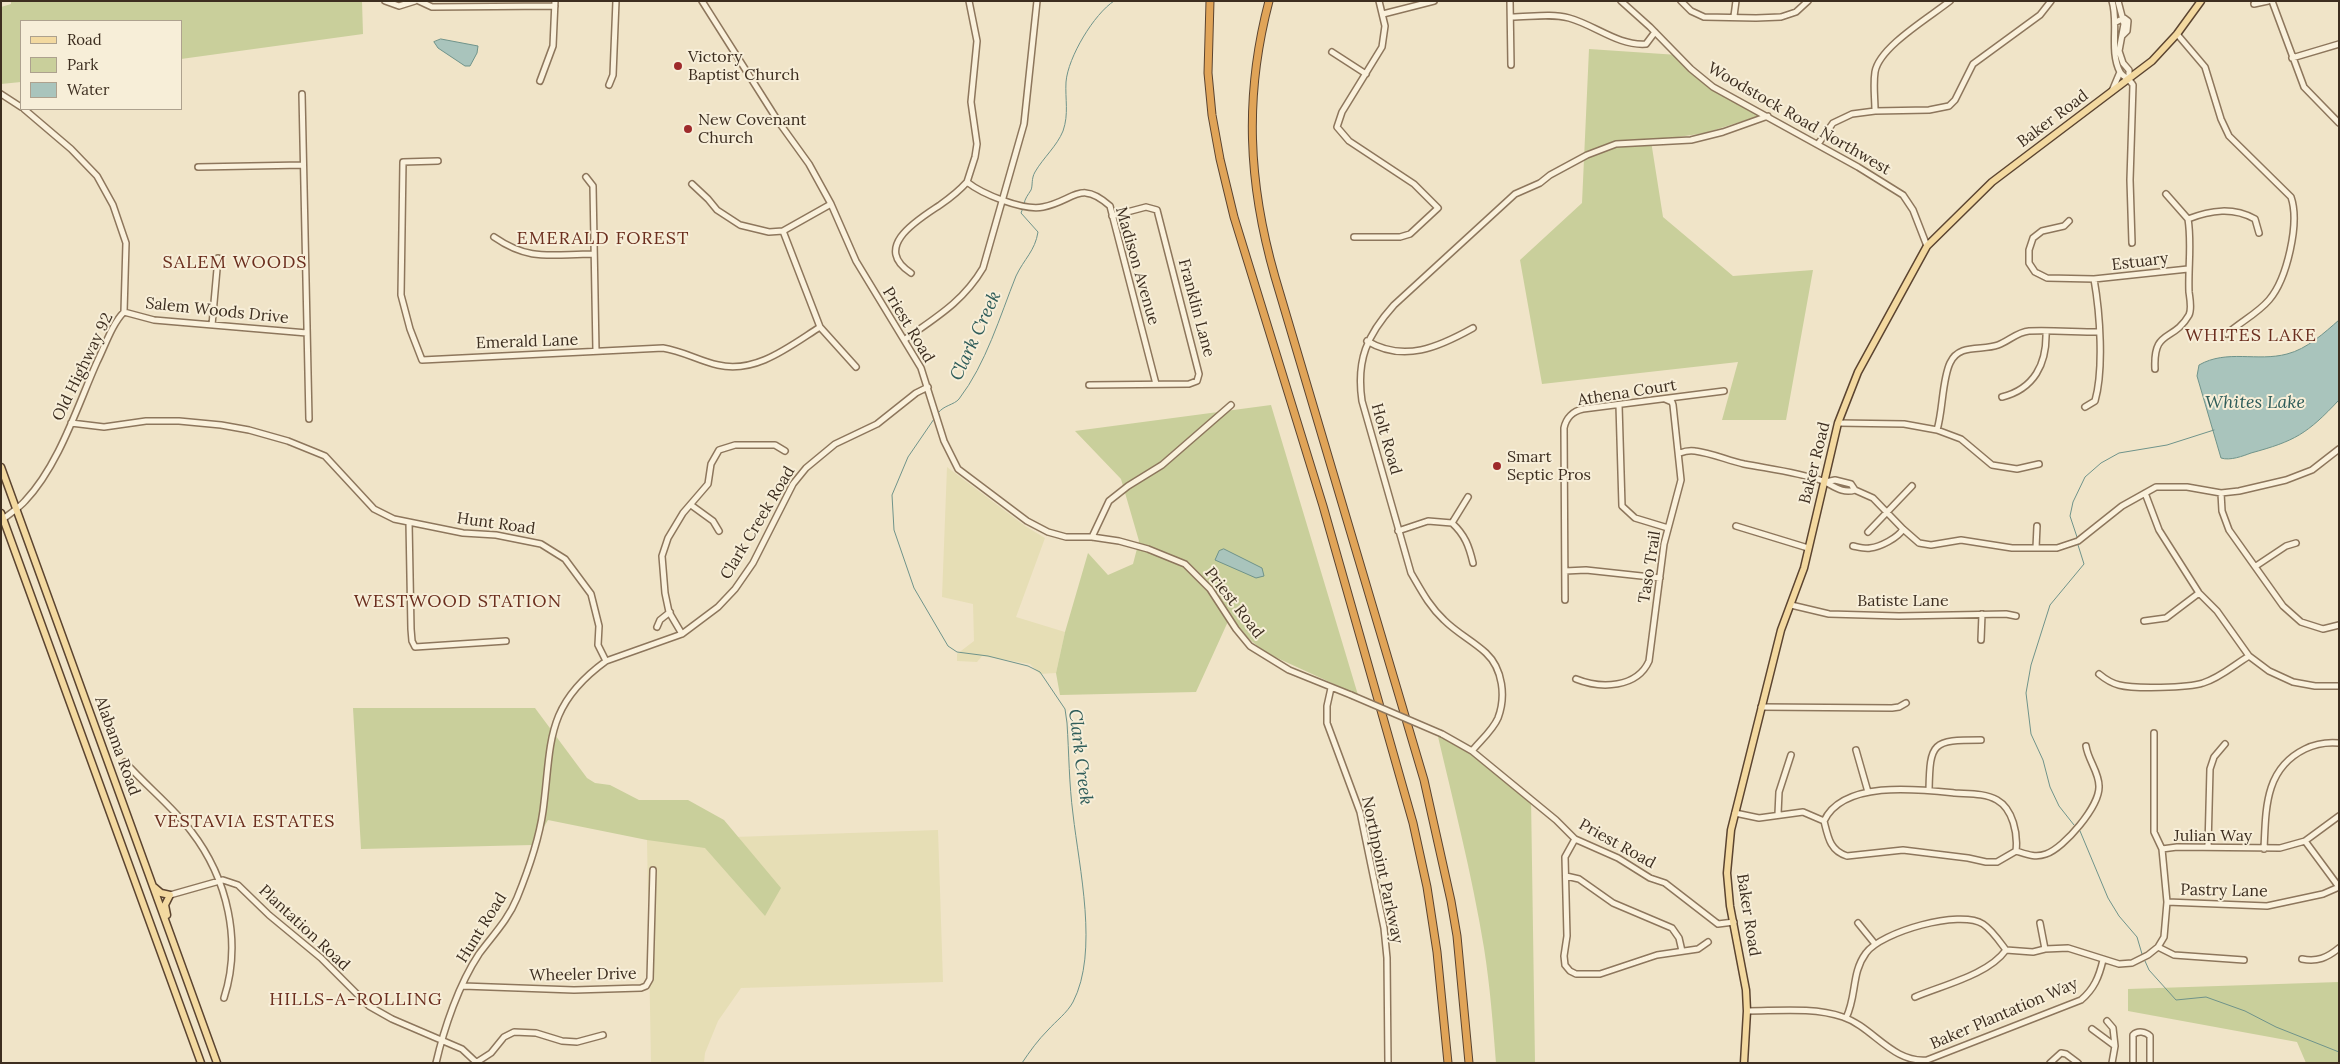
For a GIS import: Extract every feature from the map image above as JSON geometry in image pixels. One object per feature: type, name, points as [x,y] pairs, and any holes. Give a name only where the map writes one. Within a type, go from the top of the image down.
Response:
[{"type":"highway","points":[[1210,1],[1208,73],[1212,115],[1220,159],[1234,217],[1326,515],[1413,822],[1427,887],[1437,952],[1448,1063]]},
{"type":"highway","points":[[1269,1],[1257,56],[1252,97],[1252,150],[1258,207],[1275,277],[1424,780],[1453,909],[1462,977],[1469,1063]]},
{"type":"main road","name":"Baker Road","points":[[1744,1063],[1747,1010],[1742,963],[1727,873],[1735,813],[1781,632],[1808,548],[1838,423],[1858,372],[1927,246],[1992,182],[2152,61],[2177,34],[2201,1]]},
{"type":"main road","name":"Alabama Road","points":[[1,467],[217,1063]]},
{"type":"main road","name":"Alabama Road","points":[[2,517],[202,1063]]},
{"type":"main road","points":[[152,885],[161,893],[170,895],[165,905],[174,943]]},
{"type":"street","points":[[386,1],[398,6],[417,1],[432,7],[555,4],[553,46],[540,81]]},
{"type":"street","points":[[609,84],[613,74],[616,1]]},
{"type":"street","name":"Priest Road","points":[[702,1],[777,120],[809,164],[856,261],[921,368],[948,451],[958,468],[966,476],[1035,526],[1066,537],[1092,537],[1126,543],[1185,564],[1210,589],[1236,629],[1250,646],[1289,670],[1442,734],[1472,751],[1556,820],[1575,839],[1618,858],[1642,874],[1665,883],[1718,924],[1734,922]]},
{"type":"street","points":[[911,273],[901,264],[898,255],[897,246],[900,236],[909,226],[957,193],[967,182],[975,157],[977,144],[971,102],[977,41],[970,1]]},
{"type":"street","points":[[904,340],[957,302],[972,287],[983,268],[1024,124],[1037,1]]},
{"type":"street","points":[[1354,237],[1400,237],[1410,234],[1438,208],[1414,184],[1349,141],[1337,127],[1342,112],[1382,47],[1385,26],[1379,1]]},
{"type":"street","points":[[1383,14],[1434,1]]},
{"type":"street","points":[[1510,1],[1512,64]]},
{"type":"street","points":[[1681,1],[1691,11],[1704,17],[1782,18],[1796,12],[1808,1]]},
{"type":"street","points":[[1734,16],[1736,1]]},
{"type":"street","points":[[1875,111],[1875,71],[1880,58],[1889,48],[1950,1]]},
{"type":"street","points":[[1818,144],[1833,123],[1852,114],[1875,111],[1929,110],[1949,106],[1955,100],[1973,64],[2040,15],[2051,1]]},
{"type":"street","points":[[2112,1],[2116,22],[2116,59],[2120,71],[2134,85],[2130,180],[2132,243]]},
{"type":"street","points":[[2118,1],[2124,18],[2119,51],[2123,63],[2129,70],[2129,79]]},
{"type":"street","points":[[2254,4],[2268,1]]},
{"type":"street","points":[[2272,1],[2304,87],[2339,122]]},
{"type":"street","name":"Woodstock Road Northwest","points":[[1625,2],[1691,70],[1713,87],[1818,144],[1903,195],[1913,210],[1927,246]]},
{"type":"street","points":[[1511,17],[1555,16],[1570,18],[1633,45],[1646,44],[1655,32]]},
{"type":"street","points":[[2116,22],[2124,18]]},
{"type":"street","points":[[2177,34],[2204,67],[2228,136],[2291,198],[2295,208],[2285,273],[2280,284],[2270,300],[2227,334]]},
{"type":"street","points":[[2292,58],[2339,44]]},
{"type":"street","points":[[1332,52],[1366,74]]},
{"type":"street","points":[[2111,92],[2120,71]]},
{"type":"street","name":"Old Highway 92","points":[[1,94],[20,107]]},
{"type":"street","points":[[302,94],[308,419]]},
{"type":"street","name":"Old Highway 92","points":[[2,517],[16,510],[36,488],[56,456],[119,317],[124,312],[126,242],[113,205],[97,176],[72,148],[24,110]]},
{"type":"street","name":"Holt Road","points":[[1472,751],[1498,718],[1503,698],[1499,674],[1495,663],[1487,654],[1443,619],[1423,596],[1411,573],[1362,401],[1360,384],[1367,341],[1377,324],[1394,305],[1515,194],[1540,183],[1587,155],[1616,144],[1691,140],[1723,132],[1768,116]]},
{"type":"street","name":"Emerald Lane","points":[[438,161],[403,162],[401,295],[410,329],[422,360],[663,348],[692,355],[717,365],[742,367],[770,358],[820,327]]},
{"type":"street","points":[[198,167],[303,165]]},
{"type":"street","points":[[586,177],[593,186],[596,351]]},
{"type":"street","name":"Madison Avenue","points":[[967,182],[980,192],[1026,206],[1044,207],[1081,193],[1090,192],[1110,206],[1156,384]]},
{"type":"street","points":[[692,184],[708,198],[717,210],[740,225],[753,230],[783,231],[830,204]]},
{"type":"street","points":[[2155,369],[2154,353],[2159,341],[2182,326],[2190,312],[2188,270],[2192,239],[2188,219],[2166,194]]},
{"type":"street","name":"Franklin Lane","points":[[1089,385],[1192,384],[1198,378],[1199,370],[1157,210],[1146,207],[1112,216]]},
{"type":"street","points":[[2188,219],[2219,210],[2243,213],[2255,219],[2259,233]]},
{"type":"street","name":"Estuary","points":[[2069,222],[2064,226],[2042,231],[2033,238],[2029,250],[2029,263],[2035,272],[2047,278],[2094,279],[2188,270]]},
{"type":"street","points":[[783,231],[820,327],[856,367]]},
{"type":"street","points":[[494,236],[510,247],[534,255],[593,254]]},
{"type":"street","points":[[212,325],[218,258]]},
{"type":"street","points":[[2085,406],[2095,402],[2099,386],[2097,296],[2094,279]]},
{"type":"street","name":"Salem Woods Drive","points":[[124,312],[154,320],[307,332]]},
{"type":"street","points":[[1367,341],[1381,349],[1428,350],[1449,342],[1473,328]]},
{"type":"street","points":[[1937,430],[1942,413],[1949,364],[1954,356],[1971,348],[1997,345],[2014,335],[2028,331],[2098,332]]},
{"type":"street","points":[[2002,397],[2015,394],[2031,383],[2042,367],[2047,350],[2046,332]]},
{"type":"street","name":"Clark Creek Road","points":[[606,661],[682,634],[718,607],[735,589],[753,563],[793,484],[806,468],[835,444],[877,424],[916,393],[928,387]]},
{"type":"street","name":"Athena Court","points":[[1565,600],[1565,424],[1572,414],[1580,410],[1724,391]]},
{"type":"street","name":"Taso Trail","points":[[1576,679],[1592,683],[1624,683],[1633,680],[1643,672],[1650,655],[1668,528],[1680,484],[1680,453],[1673,405],[1672,402],[1666,399]]},
{"type":"street","points":[[1092,537],[1109,501],[1128,486],[1162,466],[1231,405]]},
{"type":"street","points":[[1619,405],[1622,506],[1635,518],[1668,528]]},
{"type":"street","name":"Hunt Road","points":[[70,423],[104,427],[146,421],[179,421],[221,425],[288,441],[325,456],[374,509],[394,519],[463,533],[541,544],[565,559],[591,594],[599,626],[598,644],[606,661],[580,682],[559,713],[551,734],[543,813],[534,849],[517,898],[503,925],[480,954],[463,986],[440,1040],[436,1063]]},
{"type":"street","points":[[1838,423],[1904,424],[1937,430],[1962,439],[1992,465],[2017,469],[2039,464]]},
{"type":"street","points":[[682,634],[670,612],[665,593],[662,556],[668,538],[683,513],[708,484],[713,459],[719,450],[727,446],[775,445],[785,451]]},
{"type":"street","points":[[1680,453],[1696,451],[1742,463],[1786,471],[1825,482],[1833,488],[1849,492],[1855,490],[1873,498],[1914,540],[1924,544],[1961,540],[2012,548],[2057,548],[2078,541],[2122,506],[2156,487],[2187,487],[2221,493],[2286,480],[2312,470],[2339,449]]},
{"type":"street","points":[[1868,532],[1912,486]]},
{"type":"street","points":[[2145,493],[2159,530],[2199,593],[2217,610],[2249,656],[2269,671],[2293,682],[2315,686],[2339,686]]},
{"type":"street","points":[[2221,493],[2222,511],[2229,530],[2284,606],[2301,622],[2323,630],[2339,624]]},
{"type":"street","points":[[1452,523],[1468,497]]},
{"type":"street","points":[[691,505],[713,521],[719,531]]},
{"type":"street","points":[[1398,531],[1428,521],[1452,523],[1462,532],[1468,543],[1473,563]]},
{"type":"street","points":[[409,522],[411,629],[412,641],[416,647],[506,641]]},
{"type":"street","points":[[1736,526],[1808,548]]},
{"type":"street","points":[[2036,548],[2037,526]]},
{"type":"street","points":[[1853,546],[1870,548],[1900,534],[1902,529]]},
{"type":"street","points":[[2256,566],[2286,546],[2296,544]]},
{"type":"street","points":[[1565,571],[1586,570],[1660,578]]},
{"type":"street","points":[[2144,622],[2166,618],[2199,593]]},
{"type":"street","name":"Batiste Lane","points":[[1791,605],[1830,614],[1899,616],[1982,614],[2016,616]]},
{"type":"street","points":[[656,627],[660,620],[670,612]]},
{"type":"street","points":[[1981,640],[1982,614]]},
{"type":"street","points":[[2099,674],[2109,682],[2121,686],[2181,686],[2203,683],[2226,672],[2249,656]]},
{"type":"street","name":"Northpoint Parkway","points":[[1331,688],[1326,723],[1360,812],[1384,928],[1388,962],[1388,1063]]},
{"type":"street","points":[[1761,707],[1892,708],[1906,703]]},
{"type":"street","points":[[1846,1018],[1854,998],[1854,981],[1857,966],[1874,944],[1935,921],[1967,919],[1983,924],[2006,950],[2033,952],[2045,948],[2068,948],[2119,964],[2132,963],[2148,955],[2158,947],[2164,937],[2167,902],[2162,849],[2154,832],[2154,733]]},
{"type":"street","points":[[1929,790],[1930,761],[1933,749],[1939,744],[1952,740],[1981,740]]},
{"type":"street","name":"Julian Way","points":[[2264,849],[2267,799],[2271,782],[2280,768],[2295,754],[2310,747],[2331,742],[2339,743]]},
{"type":"street","points":[[2208,847],[2210,769],[2214,757],[2225,744]]},
{"type":"street","points":[[2016,851],[2018,838],[2016,826],[1998,800],[1985,796],[1900,788],[1868,792],[1836,806],[1828,812],[1824,821],[1833,849],[1838,854],[1847,856],[1903,850],[1997,862],[2016,851],[2033,857],[2051,852],[2090,812],[2097,799],[2100,787],[2086,746]]},
{"type":"street","points":[[1856,750],[1868,792]]},
{"type":"street","points":[[1778,814],[1779,792],[1791,755]]},
{"type":"street","points":[[125,762],[192,832],[220,881],[230,917],[232,961],[230,979],[224,998]]},
{"type":"street","points":[[1735,813],[1760,818],[1803,812],[1824,821]]},
{"type":"street","name":"Julian Way","points":[[2162,849],[2177,846],[2280,848],[2305,841],[2339,816]]},
{"type":"street","points":[[1575,839],[1565,857],[1567,936],[1564,956],[1565,965],[1570,971],[1576,974],[1600,974],[1656,955],[1698,949],[1708,942]]},
{"type":"street","points":[[2305,841],[2339,887]]},
{"type":"street","name":"Wheeler Drive","points":[[463,986],[574,990],[641,988],[646,986],[650,979],[653,870]]},
{"type":"street","points":[[1566,876],[1579,879],[1613,904],[1672,928],[1680,938],[1682,951]]},
{"type":"street","points":[[170,895],[220,881]]},
{"type":"street","name":"Plantation Road","points":[[220,881],[230,881],[247,893],[269,915],[321,958],[369,1006],[392,1019],[462,1049],[477,1062]]},
{"type":"street","name":"Pastry Lane","points":[[2167,902],[2267,906],[2323,894],[2339,887]]},
{"type":"street","points":[[1858,923],[1874,944]]},
{"type":"street","points":[[2040,923],[2045,948]]},
{"type":"street","points":[[2158,947],[2174,955],[2244,960]]},
{"type":"street","points":[[2302,960],[2313,961],[2328,957],[2339,948]]},
{"type":"street","points":[[1914,997],[1978,972],[1996,962],[2006,950]]},
{"type":"street","name":"Baker Plantation Way","points":[[1747,1010],[1826,1012],[1846,1018],[1906,1058],[1928,1060],[2081,1000],[2091,991],[2099,977],[2104,960]]},
{"type":"street","points":[[2107,1021],[2113,1028],[2115,1046],[2112,1063]]},
{"type":"street","points":[[2092,1029],[2115,1046]]},
{"type":"street","points":[[477,1062],[491,1053],[504,1037],[514,1032],[536,1034],[562,1042],[577,1042],[603,1035]]},
{"type":"street","points":[[2133,1063],[2133,1035],[2138,1032],[2150,1036],[2150,1063]]},
{"type":"street","points":[[2050,1063],[2061,1053],[2066,1054],[2078,1063]]},
{"type":"shaded area","points":[[947,467],[1025,526],[1045,538],[1016,617],[1065,632],[1056,673],[1040,674],[1030,664],[982,656],[977,662],[957,661],[957,654],[974,641],[973,604],[942,597]]},
{"type":"shaded area","points":[[938,830],[943,982],[741,988],[718,1021],[705,1053],[704,1063],[651,1063],[647,840]]},
{"type":"green space","points":[[11,1],[362,1],[363,34],[182,59],[182,20],[20,20],[20,82],[1,84],[1,7],[11,4]]},
{"type":"green space","points":[[1589,49],[1678,55],[1714,86],[1765,114],[1705,133],[1651,141],[1663,217],[1733,276],[1813,270],[1786,420],[1722,420],[1738,362],[1542,384],[1520,260],[1582,203]]},
{"type":"green space","points":[[1271,405],[1358,695],[1264,652],[1245,635],[1230,617],[1196,692],[1060,695],[1056,673],[1065,632],[1088,553],[1108,575],[1133,564],[1139,541],[1121,479],[1075,431]]},
{"type":"green space","points":[[353,708],[535,708],[587,778],[595,783],[610,785],[639,800],[688,800],[724,820],[781,888],[765,916],[705,848],[647,840],[548,820],[533,845],[361,849]]},
{"type":"green space","points":[[1436,728],[1531,797],[1535,1063],[1496,1063],[1488,977],[1479,920]]},
{"type":"green space","points":[[2339,982],[2339,1063],[2306,1063],[2297,1042],[2128,1011],[2128,989]]},
{"type":"water","points":[[441,39],[478,46],[477,53],[470,66],[465,66],[438,48],[434,42]]},
{"type":"water","name":"Whites Lake","points":[[2339,320],[2339,400],[2309,429],[2290,440],[2236,458],[2221,458],[2197,376],[2199,365],[2220,358],[2265,357],[2294,352],[2315,340]]},
{"type":"water","points":[[1224,549],[1262,568],[1264,576],[1256,578],[1215,560],[1219,551]]},
{"type":"waterway","name":"Clark Creek","points":[[1024,204],[1031,190],[1035,172],[1063,131],[1066,113],[1066,82],[1077,49],[1098,16],[1114,1]]},
{"type":"waterway","name":"Clark Creek","points":[[938,413],[959,399],[977,371],[992,339],[1016,276],[1037,239],[1038,232],[1021,213],[1023,208]]},
{"type":"waterway","name":"Clark Creek","points":[[934,419],[908,457],[892,495],[894,530],[914,588],[948,646],[957,652],[988,656],[1028,666],[1040,672],[1065,709],[1067,723],[1072,803],[1085,910],[1085,959],[1081,982],[1071,1006],[1037,1042],[1022,1063]]},
{"type":"waterway","points":[[2077,537],[2070,516],[2073,502],[2085,477],[2101,463],[2119,453],[2167,445],[2214,430]]},
{"type":"waterway","points":[[2074,825],[2059,806],[2050,787],[2043,760],[2031,734],[2026,693],[2031,665],[2050,605],[2084,564],[2078,545]]},
{"type":"waterway","points":[[2080,831],[2108,898],[2119,916],[2137,937],[2142,954]]},
{"type":"waterway","points":[[2145,961],[2149,970],[2176,1000],[2206,997],[2245,1011],[2276,1027],[2339,1052]]},
{"type":"place","name":"Victory Baptist Church","points":[[678,66]]},
{"type":"place","name":"New Covenant Church","points":[[688,129]]},
{"type":"place","name":"Smart Septic Pros","points":[[1497,466]]},
{"type":"district","name":"EMERALD FOREST","points":[[603,239]]},
{"type":"district","name":"SALEM WOODS","points":[[235,263]]},
{"type":"district","name":"WHITES LAKE","points":[[2251,336]]},
{"type":"district","name":"WESTWOOD STATION","points":[[458,602]]},
{"type":"district","name":"VESTAVIA ESTATES","points":[[245,822]]},
{"type":"district","name":"HILLS-A-ROLLING","points":[[356,1000]]}]
